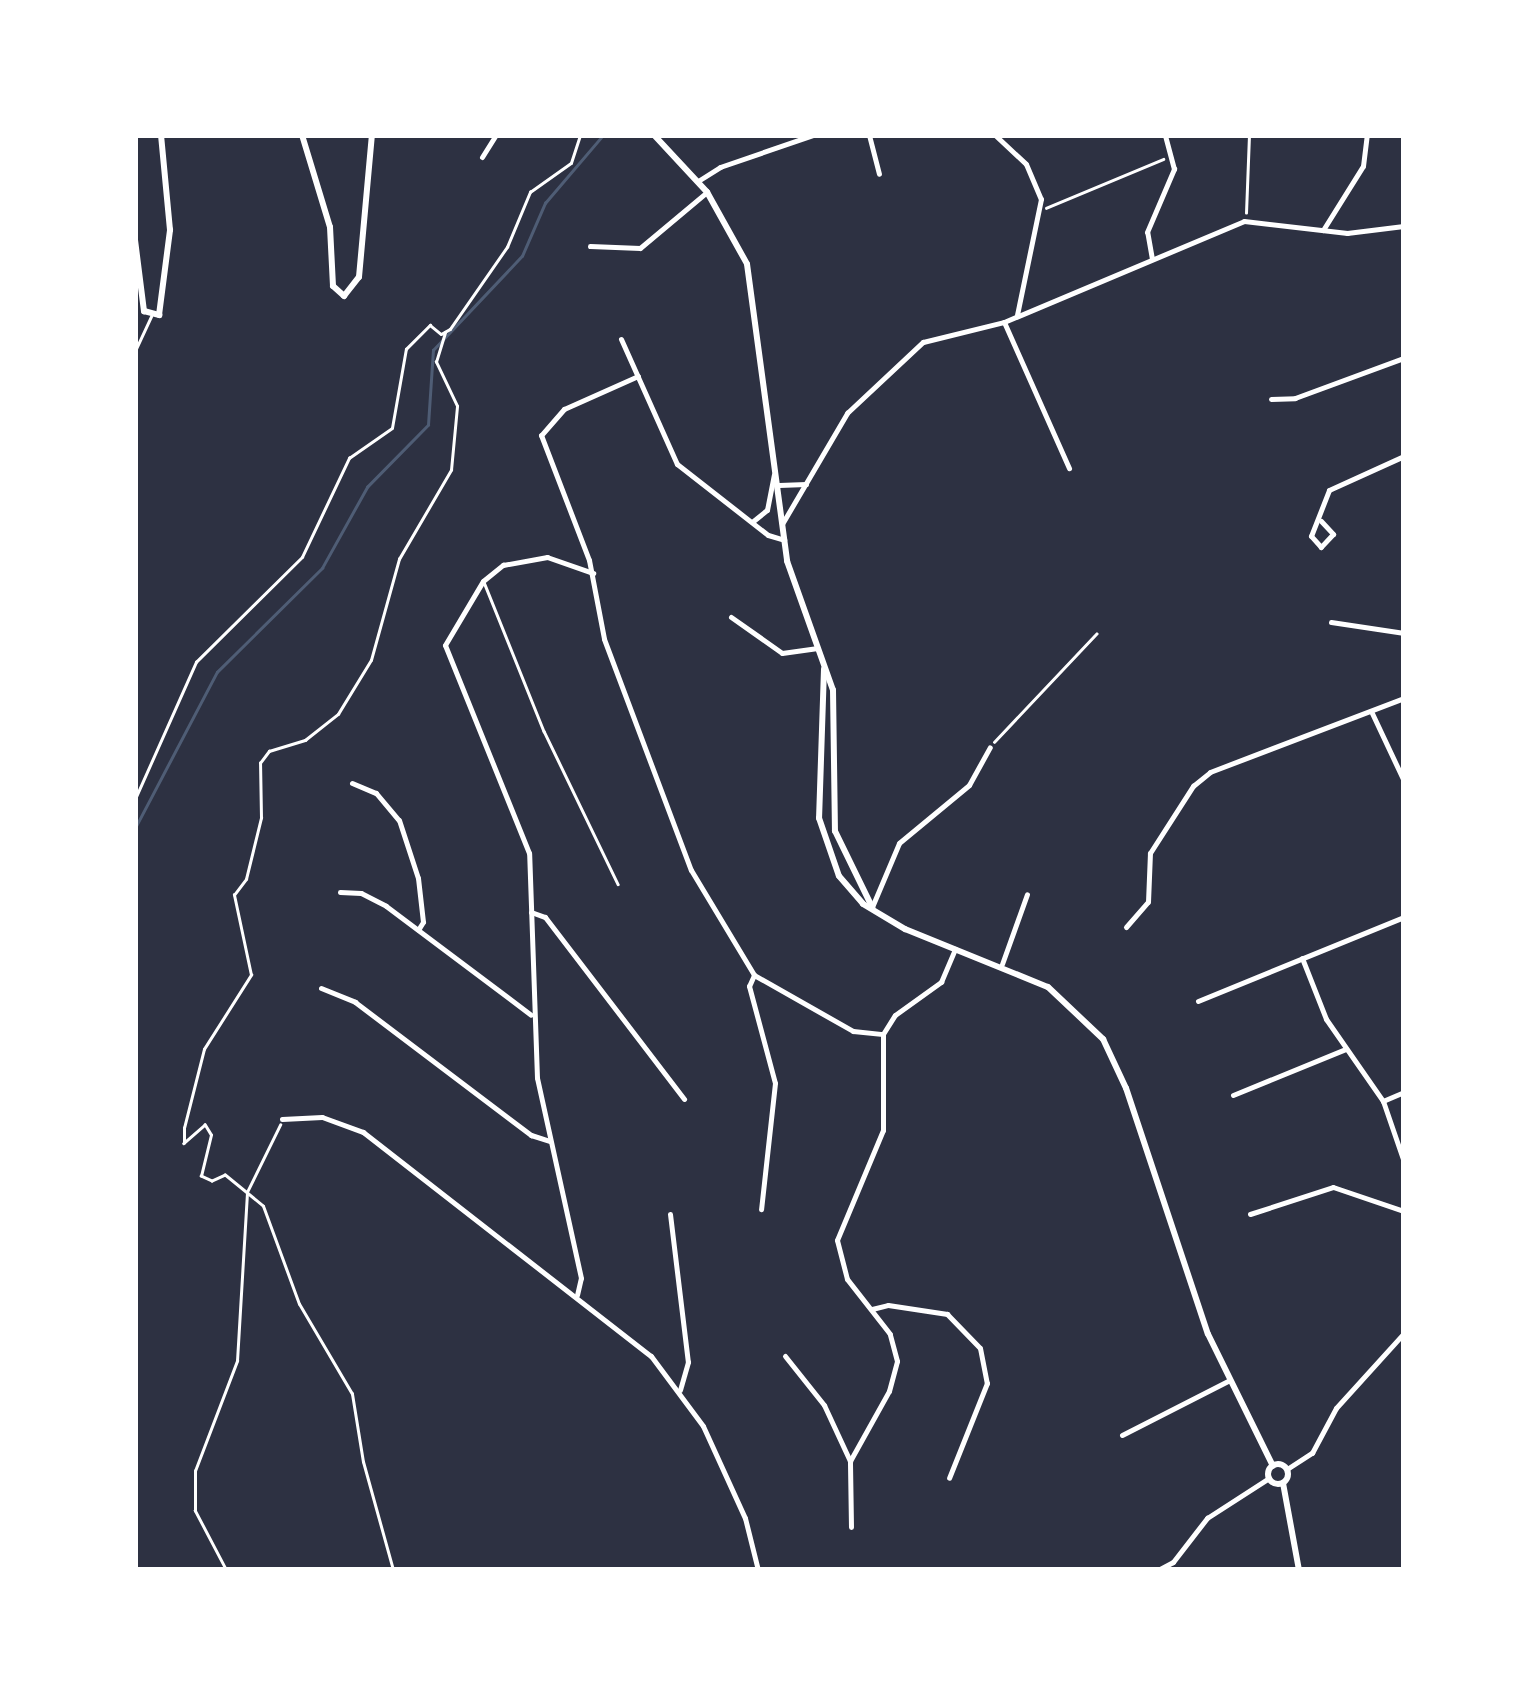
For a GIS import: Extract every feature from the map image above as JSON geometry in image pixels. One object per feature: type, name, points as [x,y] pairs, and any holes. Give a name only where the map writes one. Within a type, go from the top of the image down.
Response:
[{"type":"street","points":[[135,240],[144,311],[151,316],[164,310],[169,258],[162,135]]},
{"type":"street","points":[[302,135],[330,227],[333,286],[344,296],[359,276],[372,135]]},
{"type":"street","points":[[482,157],[496,135]]},
{"type":"street","points":[[654,135],[707,192],[744,256],[754,292],[784,540],[836,712],[835,832],[872,908]]},
{"type":"street","points":[[698,181],[720,166],[812,135]]},
{"type":"street","points":[[869,135],[879,174]]},
{"type":"street","points":[[995,135],[1031,172],[1042,209],[1017,315]]},
{"type":"street","points":[[1152,259],[1147,232],[1174,155],[1165,135]]},
{"type":"street","points":[[1323,230],[1363,166],[1367,135]]},
{"type":"street","points":[[590,246],[640,248],[707,192]]},
{"type":"street","points":[[782,524],[847,413],[912,350],[1004,322],[1245,221],[1323,230],[1404,226]]},
{"type":"street","points":[[1004,322],[1070,468]]},
{"type":"street","points":[[622,339],[676,464],[752,522],[784,540]]},
{"type":"street","points":[[1271,399],[1295,398],[1404,358]]},
{"type":"street","points":[[638,376],[564,409],[541,434],[593,574],[604,639],[684,853],[754,976],[853,1031],[883,1034]]},
{"type":"street","points":[[1322,520],[1332,534],[1321,547],[1311,540],[1322,520],[1322,502],[1338,483],[1404,456]]},
{"type":"street","points":[[752,522],[767,510],[776,469]]},
{"type":"street","points":[[779,485],[808,484]]},
{"type":"street","points":[[577,1295],[582,1278],[550,1141],[530,1015],[531,912],[526,841],[445,645],[484,581],[502,565],[547,557],[593,574]]},
{"type":"street","points":[[731,616],[782,654],[818,648]]},
{"type":"street","points":[[1331,622],[1404,633]]},
{"type":"street","points":[[824,669],[823,837],[850,893],[872,908],[955,948],[1002,964],[1078,1010],[1114,1057],[1198,1308],[1273,1466],[1269,1478],[1207,1518],[1159,1570]]},
{"type":"street","points":[[1126,927],[1148,902],[1150,853],[1193,786],[1232,761],[1404,698]]},
{"type":"street","points":[[1371,711],[1404,781]]},
{"type":"street","points":[[872,908],[898,843],[969,785],[990,747]]},
{"type":"street","points":[[352,783],[376,794],[399,820],[418,878],[423,922],[418,930]]},
{"type":"street","points":[[340,892],[372,897],[530,1015]]},
{"type":"street","points":[[1002,964],[1026,894]]},
{"type":"street","points":[[531,912],[545,917],[684,1100]]},
{"type":"street","points":[[1198,1001],[1404,917]]},
{"type":"street","points":[[850,1461],[896,1370],[890,1334],[848,1279],[837,1240],[883,1130],[883,1034],[894,1014],[940,982],[955,948]]},
{"type":"street","points":[[1302,958],[1346,1049],[1383,1101],[1404,1162]]},
{"type":"street","points":[[754,976],[748,986],[775,1083],[761,1209]]},
{"type":"street","points":[[321,988],[356,1002],[531,1134],[550,1141]]},
{"type":"street","points":[[1233,1095],[1346,1049]]},
{"type":"street","points":[[1383,1101],[1404,1092]]},
{"type":"street","points":[[282,1119],[322,1116],[363,1132],[577,1295],[680,1390],[739,1503],[758,1570]]},
{"type":"street","points":[[1250,1214],[1333,1186],[1404,1211]]},
{"type":"street","points":[[670,1214],[688,1362],[680,1390]]},
{"type":"street","points":[[872,1309],[888,1305],[948,1314],[980,1348],[987,1383],[948,1478]]},
{"type":"street","points":[[1300,1570],[1283,1483],[1287,1469],[1312,1453],[1336,1408],[1404,1333]]},
{"type":"street","points":[[785,1356],[824,1406],[850,1461],[851,1527]]},
{"type":"street","points":[[1122,1435],[1230,1380]]},
{"type":"street","points":[[1273,1466],[1287,1469]]},
{"type":"street","points":[[1269,1478],[1283,1483]]},
{"type":"lane","points":[[135,351],[151,316]]},
{"type":"lane","points":[[484,581],[544,731],[618,884]]},
{"type":"path","points":[[393,1570],[363,1462],[352,1394],[299,1304],[263,1206],[225,1175],[200,1176],[211,1134],[205,1126],[184,1143],[184,1128],[204,1049],[251,975],[234,895],[246,879],[261,818],[260,764],[269,751],[305,740],[338,714],[371,660],[398,559],[451,470],[457,406],[436,362],[445,333],[507,247],[530,192],[570,163],[580,135]]},
{"type":"path","points":[[1245,221],[1249,135]]},
{"type":"path","points":[[1042,209],[1174,155]]},
{"type":"path","points":[[135,799],[196,662],[302,557],[349,458],[392,428],[406,349],[430,325],[445,333]]},
{"type":"path","points":[[990,747],[1096,634]]},
{"type":"path","points":[[226,1570],[195,1512],[195,1471],[237,1362],[246,1192],[282,1119]]},
{"type":"waterway","points":[[135,828],[217,672],[322,568],[367,487],[428,425],[433,350],[522,256],[545,203],[603,135]]}]
